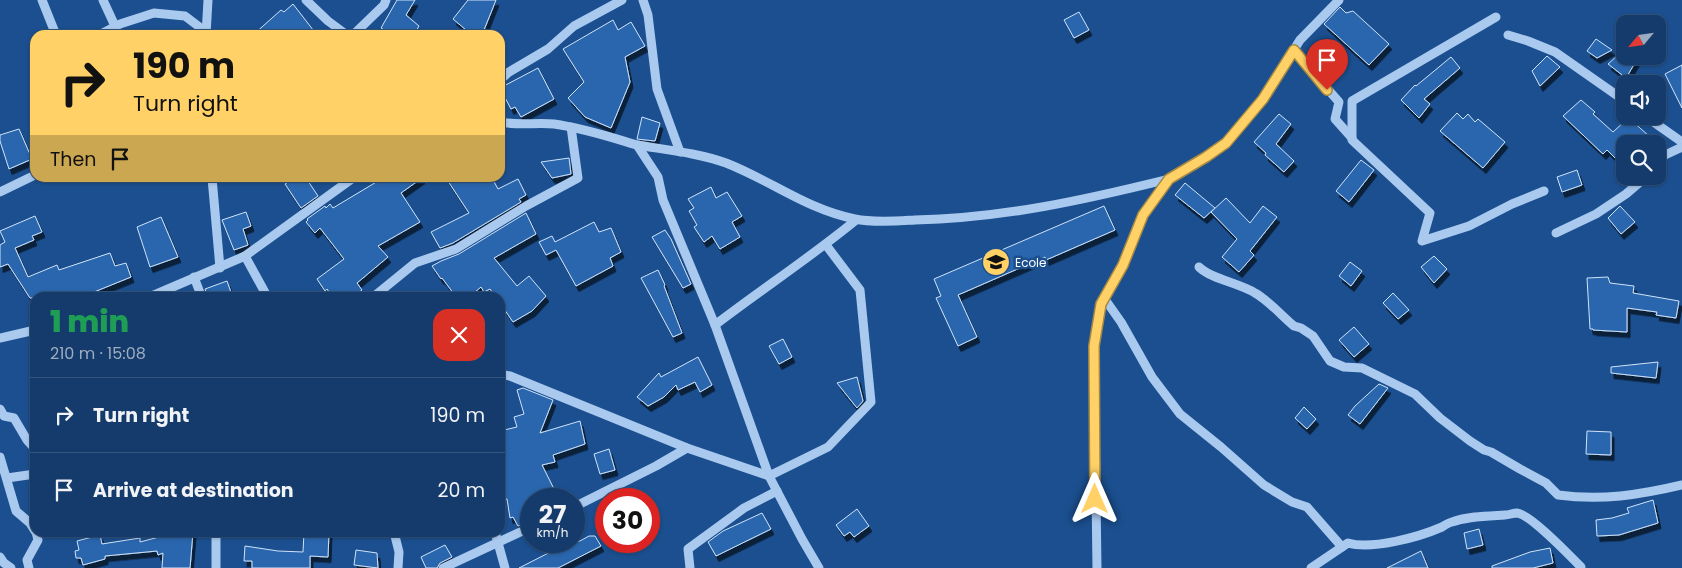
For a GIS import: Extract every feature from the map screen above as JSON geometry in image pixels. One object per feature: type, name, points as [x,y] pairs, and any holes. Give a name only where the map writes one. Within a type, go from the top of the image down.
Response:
[{"type":"street","points":[[42,0],[54,30]]},
{"type":"street","points":[[104,0],[115,26]]},
{"type":"street","points":[[206,30],[208,0]]},
{"type":"street","points":[[306,0],[340,30]]},
{"type":"street","points":[[358,30],[384,5],[386,0]]},
{"type":"street","points":[[505,76],[548,48],[574,26],[622,0]]},
{"type":"street","points":[[642,0],[648,15],[657,89],[680,152]]},
{"type":"street","points":[[505,123],[516,125],[552,124],[583,129],[637,145],[680,152],[725,163],[822,209],[856,220],[946,219],[1042,208],[1169,179],[1226,143],[1263,99],[1300,40],[1339,0]]},
{"type":"street","points":[[108,30],[154,13],[185,16],[201,30]]},
{"type":"street","points":[[1352,138],[1352,101],[1496,17]]},
{"type":"street","points":[[1508,35],[1555,52],[1616,96]]},
{"type":"street","points":[[1294,50],[1339,102],[1335,119],[1352,140],[1430,212],[1422,241],[1469,226],[1512,204],[1544,192]]},
{"type":"street","points":[[1658,125],[1682,142]]},
{"type":"street","points":[[379,292],[415,263],[456,249],[526,206],[578,178],[571,128]]},
{"type":"street","points":[[637,145],[658,177],[663,200],[715,325],[769,476],[820,568]]},
{"type":"street","points":[[1666,155],[1682,147]]},
{"type":"street","points":[[0,192],[30,177]]},
{"type":"street","points":[[1097,568],[1094,346],[1101,304],[1123,265],[1143,215],[1169,179]]},
{"type":"street","points":[[212,182],[220,268]]},
{"type":"street","points":[[160,292],[245,256],[347,182]]},
{"type":"street","points":[[1556,233],[1596,214],[1636,185]]},
{"type":"street","points":[[715,325],[766,286],[826,245],[856,220]]},
{"type":"street","points":[[505,375],[687,448],[769,476],[828,448],[871,402],[860,290],[826,245]]},
{"type":"street","points":[[245,256],[265,292]]},
{"type":"street","points":[[1199,267],[1205,273],[1222,278],[1255,293],[1294,326],[1308,332],[1330,361],[1344,367],[1362,368],[1415,394],[1440,418],[1470,441],[1520,470],[1546,482],[1558,495],[1605,498],[1682,485]]},
{"type":"street","points":[[194,277],[200,292]]},
{"type":"street","points":[[1104,298],[1121,322],[1152,377],[1180,414],[1264,485],[1292,502],[1307,508],[1342,547]]},
{"type":"street","points":[[0,338],[30,331]]},
{"type":"street","points":[[0,409],[4,416],[14,418],[30,443]]},
{"type":"street","points":[[585,502],[656,466],[687,448]]},
{"type":"street","points":[[0,456],[16,511],[30,523]]},
{"type":"street","points":[[7,478],[30,475]]},
{"type":"street","points":[[690,568],[688,549],[744,508],[777,491]]},
{"type":"street","points":[[1312,568],[1348,543],[1372,546],[1402,539],[1460,519],[1517,513],[1542,529],[1553,541],[1560,545],[1580,568]]},
{"type":"street","points":[[443,568],[520,532]]},
{"type":"street","points":[[29,568],[27,560],[38,540],[37,537]]},
{"type":"street","points":[[216,537],[216,568]]},
{"type":"street","points":[[395,537],[399,552],[398,568]]},
{"type":"street","points":[[496,537],[505,568]]},
{"type":"street","points":[[0,557],[11,568]]},
{"type":"building","points":[[397,0],[415,0],[406,15],[419,26],[417,30],[384,30],[381,28]]},
{"type":"building","points":[[468,0],[496,0],[484,30],[466,30],[453,19]]},
{"type":"building","points":[[293,4],[313,30],[259,30],[281,10],[284,12]]},
{"type":"building","points":[[1340,7],[1346,13],[1353,11],[1389,44],[1369,65],[1324,24]]},
{"type":"building","points":[[1079,12],[1089,30],[1074,38],[1064,20]]},
{"type":"building","points":[[613,20],[618,30],[631,22],[645,46],[625,57],[630,82],[611,128],[585,117],[568,98],[584,82],[563,49]]},
{"type":"building","points":[[1596,39],[1612,50],[1597,58],[1587,51]]},
{"type":"building","points":[[1547,56],[1560,67],[1540,86],[1532,71]]},
{"type":"building","points":[[1451,57],[1460,68],[1424,99],[1430,104],[1419,118],[1401,100],[1415,85]]},
{"type":"building","points":[[1616,57],[1616,65],[1634,65],[1628,75],[1622,75],[1608,64]]},
{"type":"building","points":[[1682,65],[1682,108],[1666,75]]},
{"type":"building","points":[[538,68],[554,99],[521,117],[515,107],[511,109],[505,98],[505,85]]},
{"type":"building","points":[[1581,100],[1613,132],[1621,125],[1637,125],[1648,135],[1616,135],[1616,159],[1607,150],[1603,154],[1563,116]]},
{"type":"building","points":[[1457,113],[1463,119],[1468,114],[1475,122],[1478,119],[1505,142],[1483,168],[1440,131]]},
{"type":"building","points":[[1279,114],[1291,124],[1276,144],[1294,161],[1284,172],[1254,142]]},
{"type":"building","points":[[642,117],[660,123],[655,141],[637,139]]},
{"type":"building","points":[[19,129],[30,154],[30,160],[9,169],[0,141],[0,135]]},
{"type":"building","points":[[569,158],[571,174],[552,178],[541,162]]},
{"type":"building","points":[[1361,160],[1374,170],[1349,202],[1336,191]]},
{"type":"building","points":[[1577,170],[1582,185],[1562,192],[1557,177]]},
{"type":"building","points":[[518,179],[526,195],[519,199],[521,202],[453,243],[440,248],[431,232],[469,213],[449,182],[494,182],[498,189]]},
{"type":"building","points":[[288,182],[309,182],[318,196],[301,208],[285,184]]},
{"type":"building","points":[[376,182],[416,182],[401,193],[420,222],[378,246],[388,257],[357,283],[362,290],[360,292],[329,292],[327,289],[325,291],[317,279],[344,259],[320,228],[315,233],[306,222],[307,219],[325,206],[326,208],[330,204],[333,208]]},
{"type":"building","points":[[1185,183],[1215,208],[1204,218],[1175,195]]},
{"type":"building","points":[[711,187],[716,198],[727,192],[742,216],[732,222],[740,237],[720,249],[712,236],[704,242],[694,227],[697,225],[689,211],[694,208],[688,199]]},
{"type":"building","points":[[1226,198],[1250,223],[1263,206],[1277,217],[1250,251],[1254,255],[1239,272],[1222,257],[1237,239],[1211,212]]},
{"type":"building","points":[[1104,206],[1115,230],[1046,260],[1045,257],[958,295],[977,337],[958,346],[936,298],[941,296],[934,279]]},
{"type":"building","points":[[1620,206],[1635,222],[1621,234],[1608,218]]},
{"type":"building","points":[[246,212],[251,226],[243,229],[248,245],[234,250],[222,220]]},
{"type":"building","points":[[526,213],[536,234],[494,258],[517,286],[529,276],[546,296],[532,311],[513,322],[505,310],[505,292],[492,292],[490,289],[484,292],[481,287],[475,292],[452,292],[441,279],[432,266],[459,254]]},
{"type":"building","points":[[35,216],[42,232],[32,236],[34,240],[15,248],[28,277],[57,265],[59,270],[110,253],[115,266],[126,263],[131,277],[94,292],[30,292],[30,298],[8,264],[0,267],[0,245],[5,242],[0,231]]},
{"type":"building","points":[[161,217],[178,257],[150,267],[137,227]]},
{"type":"building","points":[[594,222],[599,232],[611,228],[621,252],[610,258],[613,266],[576,286],[556,250],[546,255],[539,242],[552,236],[555,242]]},
{"type":"building","points":[[665,230],[671,239],[691,284],[683,288],[652,237]]},
{"type":"building","points":[[1434,256],[1447,269],[1434,283],[1421,267]]},
{"type":"building","points":[[1350,262],[1362,271],[1351,286],[1339,276]]},
{"type":"building","points":[[658,270],[682,333],[673,337],[641,278]]},
{"type":"building","points":[[1608,277],[1610,283],[1634,286],[1633,293],[1679,301],[1676,318],[1656,315],[1657,312],[1627,308],[1627,332],[1590,329],[1587,278]]},
{"type":"building","points":[[227,281],[231,292],[206,292],[205,289]]},
{"type":"building","points":[[1393,293],[1409,310],[1398,319],[1383,303]]},
{"type":"building","points":[[1354,327],[1369,344],[1354,357],[1339,340]]},
{"type":"building","points":[[783,339],[792,357],[779,364],[769,346]]},
{"type":"building","points":[[698,357],[712,385],[700,392],[695,382],[678,390],[676,385],[664,397],[648,406],[637,397],[659,373],[661,377]]},
{"type":"building","points":[[1658,362],[1656,378],[1611,373],[1611,367]]},
{"type":"building","points":[[857,377],[863,401],[857,408],[837,383]]},
{"type":"building","points":[[1379,384],[1388,388],[1360,424],[1348,415]]},
{"type":"building","points":[[523,388],[553,400],[540,433],[580,421],[585,444],[553,455],[555,462],[542,465],[554,488],[520,488],[520,525],[518,526],[513,517],[510,518],[507,499],[505,499],[505,430],[517,427],[514,417],[524,414],[517,390]]},
{"type":"building","points":[[1304,407],[1316,419],[1307,429],[1295,418]]},
{"type":"building","points":[[1587,431],[1611,432],[1611,455],[1586,454]]},
{"type":"building","points":[[609,449],[615,470],[600,474],[594,454]]},
{"type":"building","points":[[1653,500],[1658,523],[1619,535],[1597,536],[1596,520],[1629,513],[1627,508]]},
{"type":"building","points":[[857,509],[869,526],[854,537],[850,532],[844,536],[836,525]]},
{"type":"building","points":[[762,513],[771,529],[716,556],[708,542],[723,531]]},
{"type":"building","points":[[1479,529],[1483,545],[1467,549],[1464,533]]},
{"type":"building","points":[[595,536],[595,549],[558,568],[519,568],[548,553],[585,553],[585,538]]},
{"type":"building","points":[[92,537],[100,537],[102,544],[140,538],[140,542],[159,537],[193,537],[190,568],[162,568],[163,553],[158,555],[157,551],[105,556],[105,559],[83,565],[81,558],[76,558],[75,551],[79,550],[77,541]]},
{"type":"building","points":[[304,537],[329,537],[328,557],[310,556],[310,568],[252,568],[252,561],[244,561],[245,546],[278,551],[303,552]]},
{"type":"building","points":[[445,545],[452,557],[440,563],[437,568],[426,568],[421,557]]},
{"type":"building","points":[[1550,548],[1553,563],[1533,568],[1492,568],[1492,566],[1530,552]]},
{"type":"building","points":[[356,550],[377,553],[378,568],[354,565]]},
{"type":"building","points":[[1421,551],[1428,568],[1387,568]]},
{"type":"place","name":"Ecole","points":[[996,262]]},
{"type":"route","points":[[1095,499],[1096,413],[1094,346],[1101,304],[1123,265],[1143,215],[1169,179],[1226,143],[1263,99],[1294,50],[1327,90]]}]
